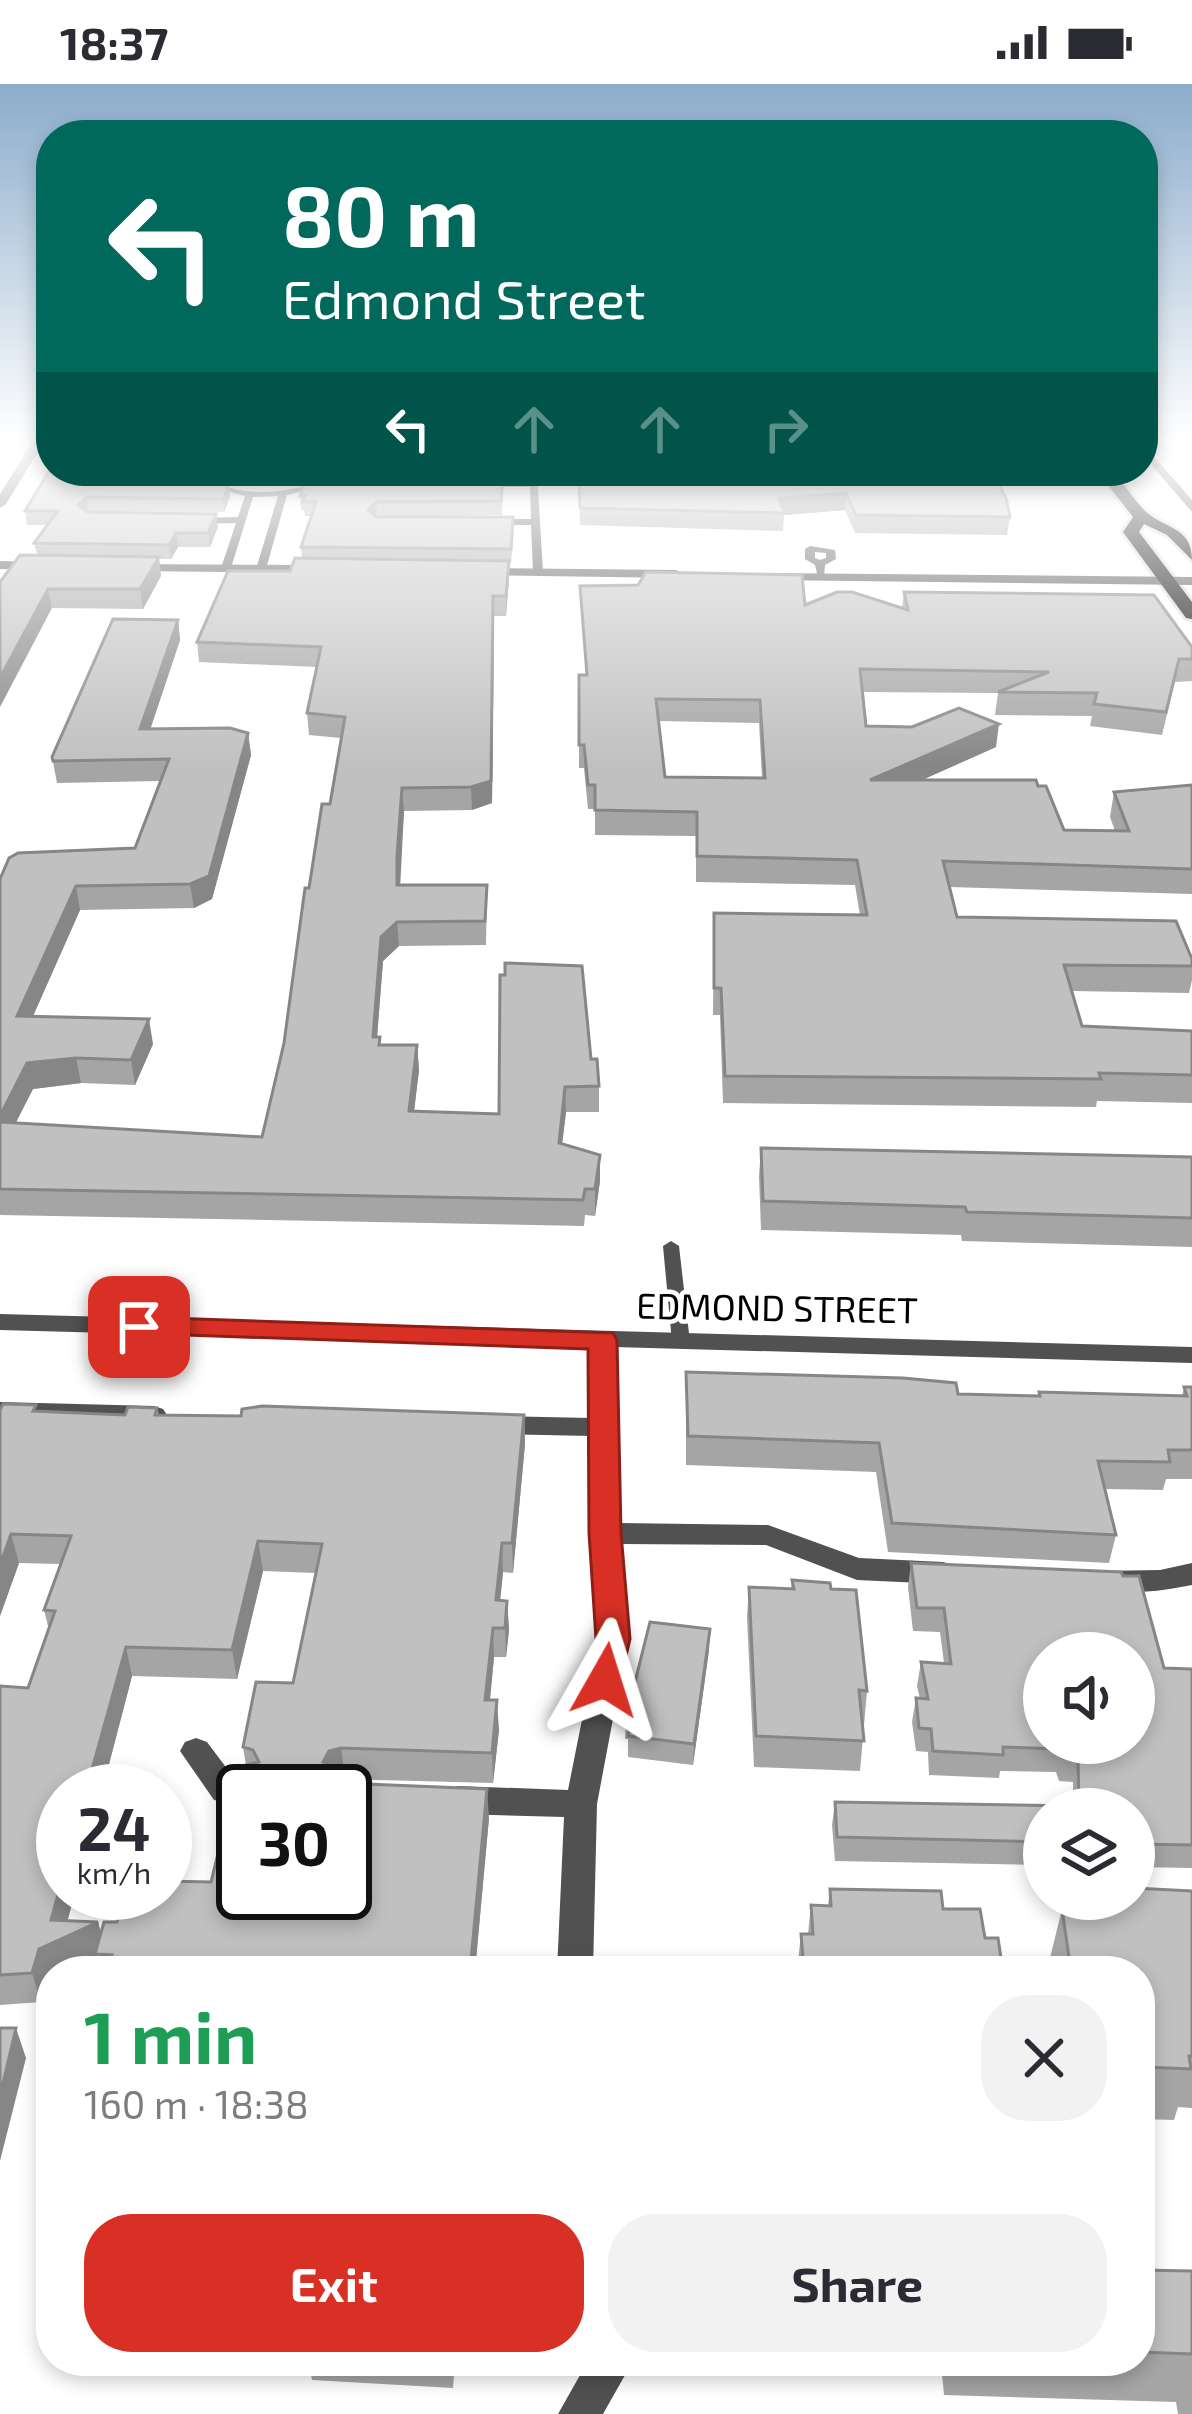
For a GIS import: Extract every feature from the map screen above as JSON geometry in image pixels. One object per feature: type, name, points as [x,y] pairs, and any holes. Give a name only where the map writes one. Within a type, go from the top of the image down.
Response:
[{"type":"main road","points":[[1143,549],[1192,614]]},
{"type":"street","points":[[0,565],[68,566]]},
{"type":"street","points":[[113,566],[330,569]]},
{"type":"street","points":[[750,575],[820,570],[1192,581]]},
{"type":"street","points":[[469,572],[702,575]]},
{"type":"street","name":"EDMOND STREET","points":[[0,1322],[1192,1354]]},
{"type":"street","points":[[576,1956],[581,1804],[613,1639],[605,1533],[603,1340]]},
{"type":"street","points":[[0,1411],[185,1416]]},
{"type":"street","points":[[464,1424],[603,1427]]},
{"type":"street","points":[[605,1533],[768,1535],[857,1569],[974,1574]]},
{"type":"street","points":[[1090,1578],[1160,1581],[1192,1574]]},
{"type":"street","points":[[196,1751],[216,1779]]},
{"type":"street","points":[[416,1798],[581,1804]]},
{"type":"street","points":[[579,2414],[602,2376]]},
{"type":"lane","points":[[226,568],[232,549]]},
{"type":"lane","points":[[261,568],[267,549]]},
{"type":"lane","points":[[538,549],[538,572]]},
{"type":"lane","points":[[670,1246],[681,1342]]},
{"type":"building","points":[[20,555],[159,557],[140,589],[48,589],[0,678],[0,582]]},
{"type":"building","points":[[295,558],[509,561],[506,596],[493,596],[491,781],[471,787],[402,788],[397,856],[397,885],[487,885],[485,921],[397,922],[381,937],[373,1037],[380,1037],[379,1045],[417,1045],[409,1111],[499,1114],[500,975],[505,975],[505,963],[582,966],[591,1059],[597,1059],[599,1086],[565,1087],[559,1143],[600,1155],[595,1189],[585,1189],[583,1200],[0,1189],[0,1122],[262,1137],[284,1043],[305,888],[309,888],[322,804],[330,804],[345,717],[307,713],[321,647],[197,642],[228,571],[290,571]]},
{"type":"building","points":[[646,572],[802,575],[805,605],[837,592],[852,592],[908,610],[904,592],[1154,595],[1192,647],[1192,659],[1179,659],[1166,712],[1094,704],[1097,693],[998,692],[1049,672],[860,669],[866,726],[912,727],[959,708],[999,724],[870,780],[1036,780],[1038,786],[1046,786],[1064,830],[1129,831],[1114,792],[1192,785],[1192,869],[943,861],[957,917],[1176,921],[1192,966],[1064,965],[1082,1026],[1192,1031],[1192,1075],[1099,1073],[1101,1079],[725,1076],[721,988],[714,988],[714,913],[867,915],[857,860],[697,856],[697,812],[595,810],[595,785],[588,785],[584,745],[579,745],[579,675],[587,675],[580,586],[638,585]],"holes":[[[656,699],[760,700],[765,778],[665,777]]]},
{"type":"building","points":[[113,619],[178,620],[140,729],[230,728],[248,733],[209,876],[190,884],[76,886],[17,1016],[149,1019],[131,1060],[27,1063],[0,1116],[0,879],[9,858],[18,853],[135,848],[169,759],[53,761]]},
{"type":"building","points":[[761,1148],[1192,1157],[1192,1218],[763,1201]]},
{"type":"building","points":[[686,1372],[903,1378],[956,1383],[958,1394],[1187,1396],[1184,1387],[1192,1387],[1192,1450],[1168,1450],[1170,1462],[1098,1461],[1116,1535],[892,1523],[879,1443],[688,1436]]},
{"type":"building","points":[[3,1404],[36,1405],[33,1411],[125,1415],[128,1407],[157,1408],[155,1415],[241,1416],[242,1409],[262,1406],[524,1415],[512,1543],[502,1543],[496,1600],[507,1601],[505,1628],[493,1628],[485,1700],[497,1700],[492,1753],[341,1748],[329,1751],[323,1762],[330,1764],[250,1764],[259,1762],[253,1750],[243,1747],[256,1682],[293,1683],[322,1544],[258,1541],[232,1650],[126,1647],[94,1764],[36,1764],[36,1920],[98,1922],[39,1949],[32,1973],[0,1975],[0,1686],[28,1688],[55,1611],[44,1610],[71,1536],[11,1534],[0,1565]]},
{"type":"building","points":[[911,1563],[1121,1572],[1139,1576],[1154,1632],[1023,1632],[1023,1748],[1003,1747],[1003,1755],[933,1751],[931,1729],[919,1728],[916,1698],[928,1699],[921,1662],[951,1664],[944,1608],[917,1608]]},
{"type":"building","points":[[792,1580],[856,1590],[867,1691],[859,1690],[864,1741],[756,1736],[749,1587],[794,1589]]},
{"type":"building","points":[[650,1622],[710,1629],[694,1744],[628,1736],[632,1719],[626,1718]]},
{"type":"building","points":[[1155,1635],[1164,1668],[1192,1669],[1192,1845],[1155,1844],[1155,1788],[1079,1788],[1078,1764],[1155,1764]]},
{"type":"building","points":[[372,1784],[487,1789],[471,1956],[95,1954],[104,1922],[192,1920],[192,1882],[211,1882],[216,1862],[216,1920],[372,1920]]},
{"type":"building","points":[[835,1802],[1023,1805],[1023,1841],[837,1837]]},
{"type":"building","points":[[830,1889],[941,1891],[943,1909],[980,1909],[985,1938],[998,1938],[1001,1956],[803,1956],[801,1934],[813,1934],[811,1905],[831,1906]]},
{"type":"building","points":[[1155,1889],[1192,1891],[1191,2069],[1155,2067],[1155,1956],[1069,1956],[1064,1920],[1155,1920]]},
{"type":"building","points":[[0,2028],[16,2028],[0,2096]]},
{"type":"building","points":[[1155,2270],[1192,2271],[1192,2354],[1155,2353]]},
{"type":"route","points":[[139,1327],[603,1340],[605,1533],[613,1639],[605,1680]]}]
